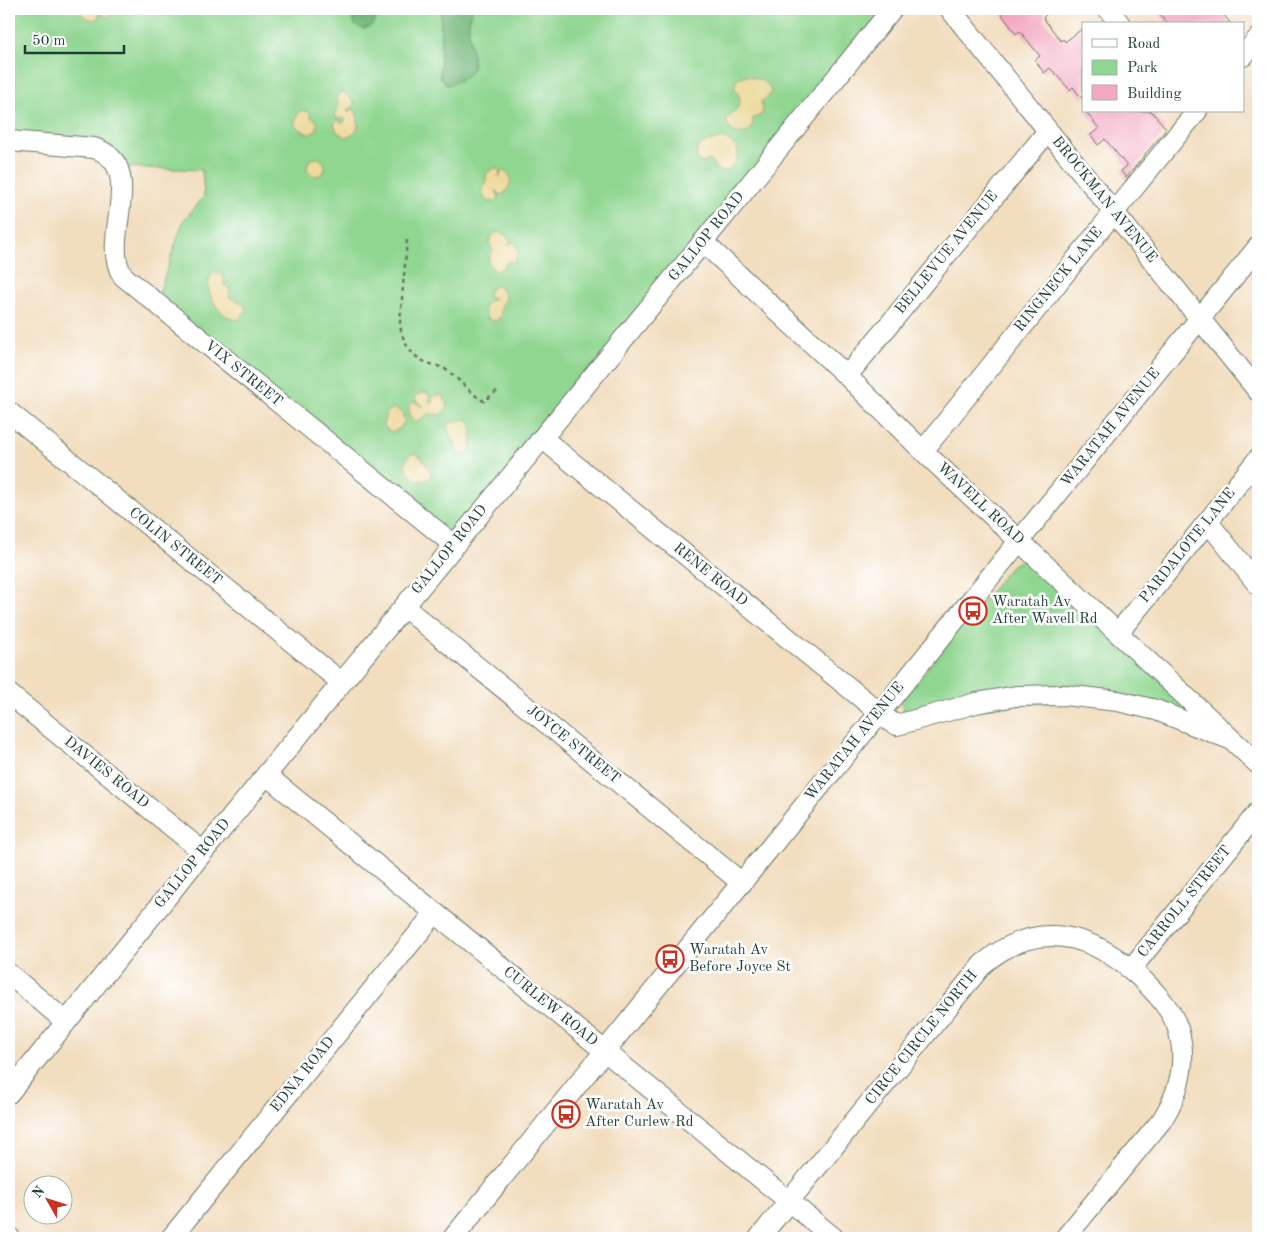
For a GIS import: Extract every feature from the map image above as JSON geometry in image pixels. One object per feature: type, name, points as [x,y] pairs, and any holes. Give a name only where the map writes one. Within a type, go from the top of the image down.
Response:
[{"type":"street","name":"GALLOP ROAD","points":[[9,1093],[203,852],[892,9]]},
{"type":"street","name":"BROCKMAN AVENUE","points":[[950,9],[1258,391]]},
{"type":"street","points":[[1108,9],[1118,22]]},
{"type":"street","points":[[1244,55],[1258,38]]},
{"type":"street","name":"RINGNECK LANE","points":[[923,451],[1194,113]]},
{"type":"street","name":"BELLEVUE AVENUE","points":[[847,376],[1048,131]]},
{"type":"street","name":"VIX STREET","points":[[9,142],[94,148],[104,151],[114,162],[122,187],[116,251],[117,262],[123,276],[454,545]]},
{"type":"street","name":"WAVELL ROAD","points":[[703,242],[847,376],[923,451],[1258,764]]},
{"type":"street","name":"WARATAH AVENUE","points":[[452,1238],[1258,247]]},
{"type":"street","name":"COLIN STREET","points":[[9,412],[342,682]]},
{"type":"street","name":"RENE ROAD","points":[[542,438],[897,725],[976,703],[1016,696],[1064,695],[1118,701],[1156,710],[1232,740]]},
{"type":"street","name":"PARDALOTE LANE","points":[[1118,633],[1258,459]]},
{"type":"street","points":[[1208,522],[1258,585]]},
{"type":"street","name":"JOYCE STREET","points":[[404,607],[742,882]]},
{"type":"street","name":"DAVIES ROAD","points":[[9,694],[203,852]]},
{"type":"street","name":"CURLEW ROAD","points":[[266,775],[834,1238]]},
{"type":"street","name":"CARROLL STREET","points":[[1131,969],[1258,812]]},
{"type":"street","name":"EDNA ROAD","points":[[171,1238],[435,913]]},
{"type":"street","name":"CIRCE CIRCLE NORTH","points":[[759,1238],[972,976],[996,954],[1012,945],[1028,939],[1045,936],[1066,937],[1088,942],[1131,969],[1170,1010],[1178,1029],[1182,1051],[1179,1086],[1171,1106],[1162,1120],[1065,1238]]},
{"type":"street","points":[[9,974],[66,1021]]},
{"type":"path","points":[[407,240],[400,322],[400,333],[404,343],[418,358],[447,370],[478,399],[484,401],[497,392]]},
{"type":"green space","points":[[9,9],[888,9],[454,541],[158,296],[183,221],[204,197],[202,170],[118,167],[109,153],[9,137]]},
{"type":"green space","points":[[349,9],[379,9],[374,22],[363,29],[355,25]]},
{"type":"green space","points":[[441,9],[472,9],[469,35],[473,61],[472,68],[468,75],[447,85],[440,77]]},
{"type":"green space","points":[[1022,560],[1035,564],[1194,713],[1192,717],[1125,695],[913,715],[904,711],[900,702],[1012,565]]},
{"type":"sand","points":[[79,9],[116,9],[110,16],[106,17],[100,12],[98,18],[93,20],[83,16]]},
{"type":"sand","points":[[748,76],[765,83],[771,92],[768,97],[761,101],[763,111],[760,116],[753,118],[753,125],[750,129],[747,132],[737,133],[729,127],[726,121],[736,110],[740,102],[735,88],[736,81],[740,77]]},
{"type":"sand","points":[[343,92],[354,102],[353,107],[347,110],[353,109],[356,111],[358,119],[354,133],[346,137],[337,132],[334,124],[337,120],[343,123],[345,121],[345,118],[335,117],[339,105],[336,98],[339,93]]},
{"type":"sand","points":[[303,110],[309,112],[311,117],[317,121],[317,129],[311,134],[294,125],[298,113]]},
{"type":"sand","points":[[722,138],[731,141],[738,150],[737,158],[732,166],[726,171],[722,171],[717,169],[710,160],[702,163],[699,162],[697,150],[699,147],[707,142]]},
{"type":"sand","points":[[312,158],[320,158],[325,163],[323,174],[312,176],[307,171],[307,163]]},
{"type":"sand","points":[[494,168],[500,170],[499,177],[501,172],[507,173],[510,181],[505,193],[500,195],[496,190],[499,197],[495,201],[490,202],[484,198],[482,191],[486,184],[486,174]]},
{"type":"sand","points":[[499,232],[507,236],[511,241],[507,245],[512,242],[517,247],[518,252],[513,262],[506,262],[504,267],[497,271],[494,270],[489,262],[489,256],[493,251],[489,242],[493,235]]},
{"type":"sand","points":[[215,273],[224,277],[224,285],[229,289],[230,298],[244,305],[246,310],[240,319],[232,319],[225,315],[213,301],[208,285],[210,278]]},
{"type":"sand","points":[[497,286],[503,291],[506,300],[501,304],[500,317],[493,321],[487,318],[484,309],[486,303],[495,298],[489,297],[488,292],[491,288]]},
{"type":"sand","points":[[425,392],[429,394],[430,404],[434,396],[442,395],[446,401],[447,408],[441,415],[428,414],[418,421],[414,421],[409,415],[409,405],[414,402],[423,407],[415,398]]},
{"type":"sand","points":[[395,408],[402,413],[405,421],[398,430],[392,432],[386,429],[383,424],[388,411]]},
{"type":"sand","points":[[465,419],[471,423],[472,440],[470,451],[463,455],[457,452],[447,427],[450,423]]},
{"type":"sand","points":[[415,453],[421,457],[431,473],[431,477],[427,480],[417,480],[406,468],[407,459]]},
{"type":"building","points":[[998,9],[1040,9],[1046,15],[1043,18],[1061,41],[1063,39],[1065,42],[1082,29],[1082,99],[1073,87],[1070,90],[1050,68],[1044,73],[1035,60],[1040,56],[1020,31],[1016,34]]},
{"type":"building","points":[[1156,9],[1219,9],[1229,22],[1166,22]]},
{"type":"building","points":[[1086,112],[1152,112],[1166,128],[1126,178],[1121,171],[1127,166],[1105,139],[1098,145],[1091,135],[1099,128]]},
{"type":"place","name":"Waratah Av After Wavell Rd","points":[[973,611]]},
{"type":"place","name":"Waratah Av Before Joyce St","points":[[670,959]]},
{"type":"place","name":"Waratah Av After Curlew Rd","points":[[566,1114]]}]
